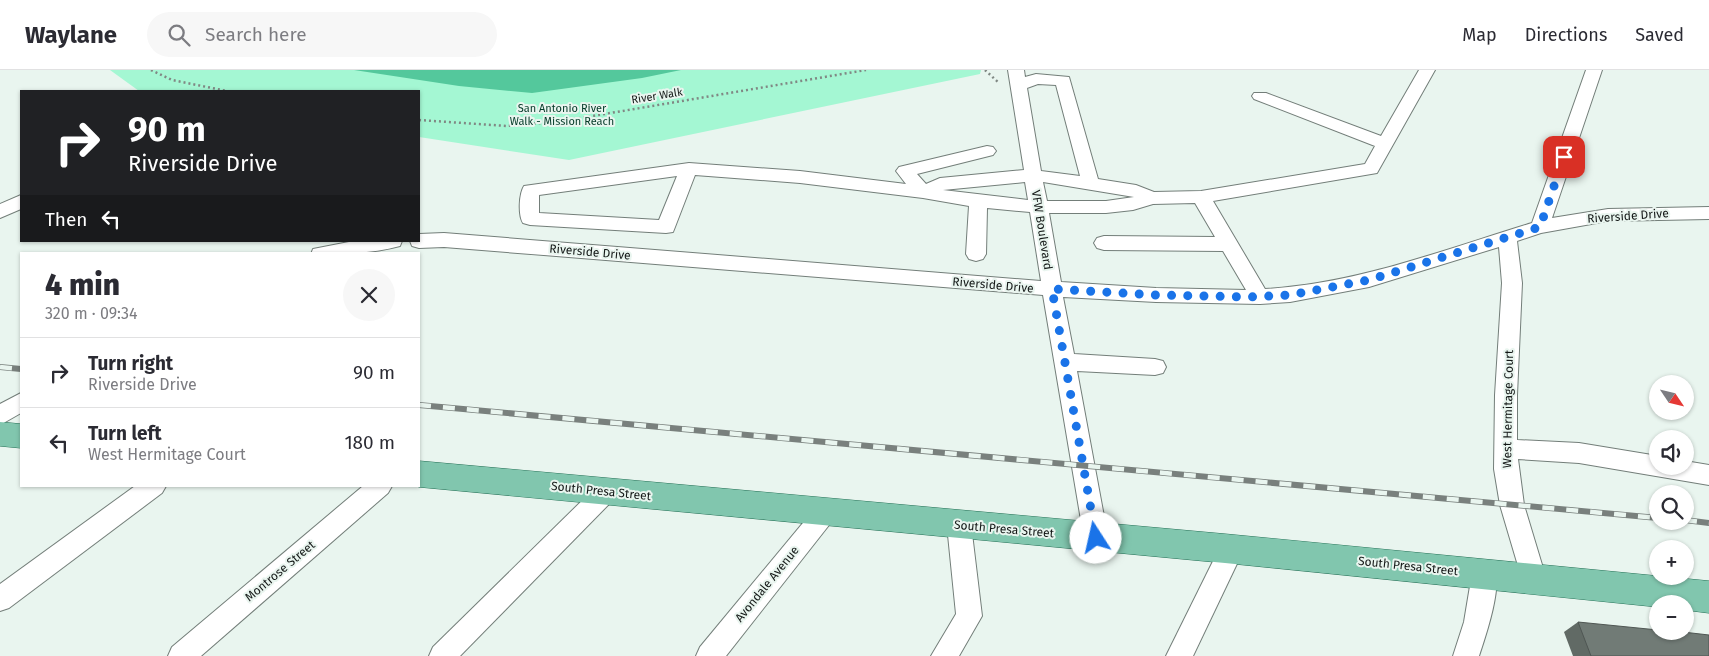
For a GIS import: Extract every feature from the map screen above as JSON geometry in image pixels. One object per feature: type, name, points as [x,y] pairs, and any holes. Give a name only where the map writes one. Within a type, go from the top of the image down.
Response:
[{"type":"main road","points":[[0,434],[20,436]]},
{"type":"main road","name":"South Presa Street","points":[[420,474],[1096,538],[1232,549],[1709,597]]},
{"type":"street","points":[[923,192],[940,184],[1034,175],[1091,185],[1114,197],[1138,204],[1152,198],[1202,197],[1371,169],[1427,70]]},
{"type":"street","points":[[1540,227],[1594,70]]},
{"type":"street","points":[[1017,78],[1063,80],[1091,185]]},
{"type":"street","name":"VFW Boulevard","points":[[1017,78],[1096,538]]},
{"type":"street","points":[[1260,96],[1385,144]]},
{"type":"street","points":[[923,192],[905,171],[987,151]]},
{"type":"street","points":[[689,169],[666,227],[530,219],[530,190],[689,169],[800,177],[923,192],[972,201],[1090,208],[1114,197]]},
{"type":"street","points":[[965,182],[972,201],[976,254]]},
{"type":"street","points":[[1202,197],[1260,297]]},
{"type":"street","points":[[0,212],[20,202]]},
{"type":"street","name":"Riverside Drive","points":[[420,241],[463,242],[1052,289],[1156,295],[1260,297],[1290,295],[1369,280],[1540,227],[1608,216],[1709,213]]},
{"type":"street","name":"West Hermitage Court","points":[[1507,236],[1512,283],[1506,395],[1506,469],[1512,505],[1533,578]]},
{"type":"street","points":[[331,252],[387,242]]},
{"type":"street","points":[[1104,243],[1229,244]]},
{"type":"street","points":[[1065,362],[1155,367]]},
{"type":"street","points":[[0,416],[20,403]]},
{"type":"street","points":[[1506,449],[1579,453],[1709,475]]},
{"type":"street","points":[[0,599],[153,487]]},
{"type":"street","name":"Montrose Street","points":[[181,656],[379,487]]},
{"type":"street","points":[[442,656],[606,492]]},
{"type":"street","name":"Avondale Avenue","points":[[709,656],[825,513]]},
{"type":"street","points":[[944,656],[969,616],[959,525]]},
{"type":"street","points":[[1179,656],[1232,549]]},
{"type":"street","points":[[1466,656],[1476,622],[1485,574]]},
{"type":"path","points":[[151,70],[172,80],[222,90]]},
{"type":"path","name":"River Walk","points":[[420,120],[507,126],[563,121],[866,70]]},
{"type":"green space","name":"San Antonio River Walk - Mission Reach","points":[[110,70],[981,70],[980,74],[569,160],[420,137],[420,90],[138,90]]},
{"type":"shaded area","points":[[354,70],[681,70],[642,78],[532,93],[459,86]]},
{"type":"building","points":[[1578,622],[1649,629],[1649,640],[1694,640],[1694,633],[1709,635],[1709,656],[1591,656]]},
{"type":"railway","points":[[0,367],[20,369]]},
{"type":"railway","points":[[420,405],[1649,517]]},
{"type":"railway","points":[[1694,521],[1709,523]]},
{"type":"route","points":[[1096,538],[1052,289],[1156,295],[1250,297],[1290,295],[1369,280],[1540,227],[1564,157]]}]
